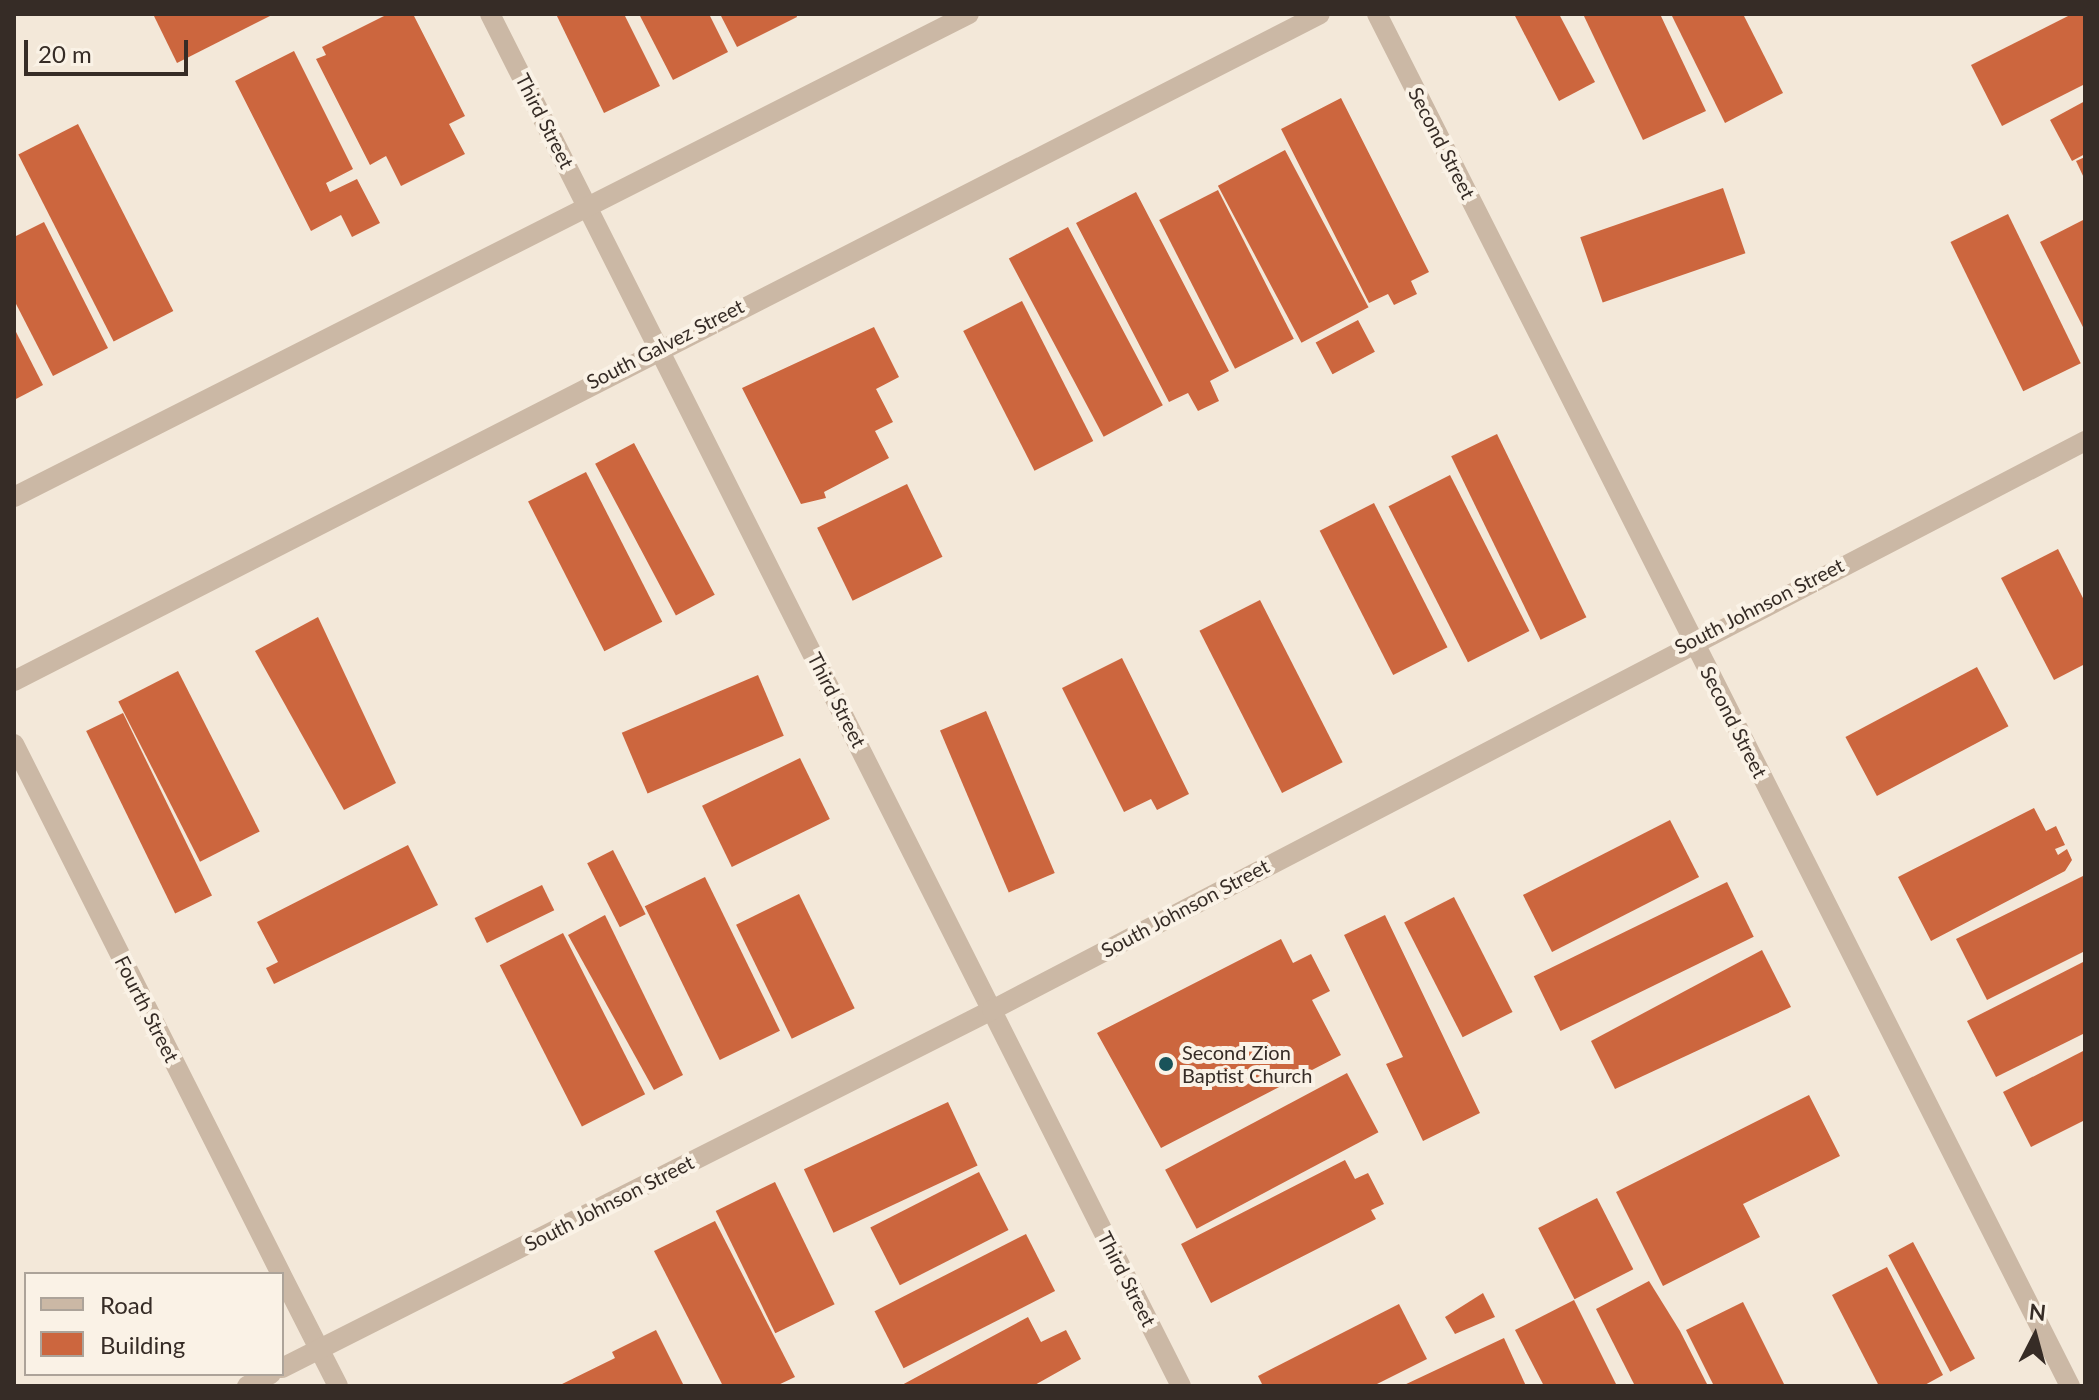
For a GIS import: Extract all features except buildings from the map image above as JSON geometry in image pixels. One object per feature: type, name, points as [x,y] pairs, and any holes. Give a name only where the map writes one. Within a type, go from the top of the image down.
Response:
[{"type":"street","name":"Third Street","points":[[490,14],[660,346],[1181,1386]]},
{"type":"street","points":[[14,497],[969,14]]},
{"type":"street","name":"South Galvez Street","points":[[14,681],[660,346],[1320,14]]},
{"type":"street","name":"Second Street","points":[[1377,14],[2071,1382]]},
{"type":"street","name":"South Johnson Street","points":[[284,1367],[992,1010],[1692,639],[2085,441]]},
{"type":"street","name":"Fourth Street","points":[[14,744],[280,1272]]},
{"type":"street","name":"Fourth Street","points":[[284,1279],[338,1386]]},
{"type":"street","points":[[247,1386],[267,1376]]},
{"type":"place","name":"Second Zion Baptist Church","points":[[1166,1064]]}]
